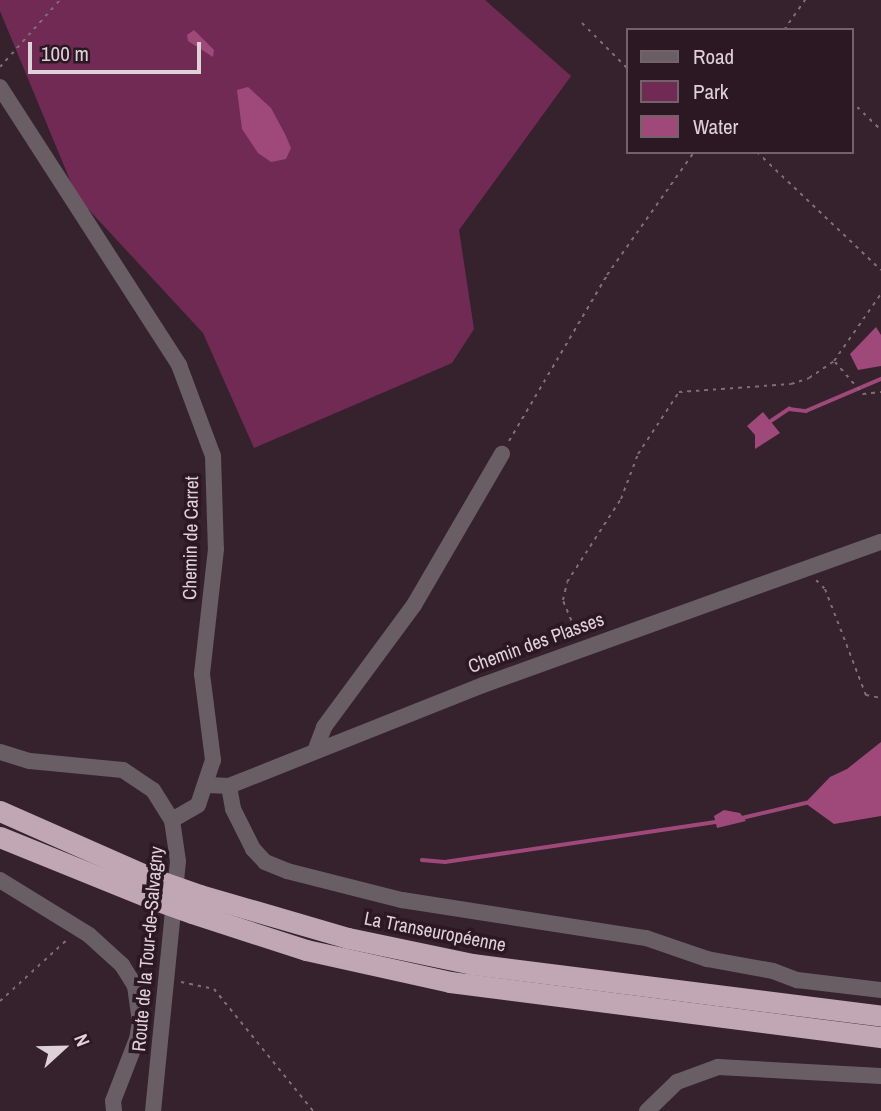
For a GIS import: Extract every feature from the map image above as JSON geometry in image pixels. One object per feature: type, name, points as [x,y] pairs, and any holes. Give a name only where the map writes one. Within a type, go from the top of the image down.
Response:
[{"type":"highway","name":"La Transeuropéenne","points":[[0,811],[153,889]]},
{"type":"highway","name":"La Transeuropéenne","points":[[0,837],[196,904],[306,950],[450,982],[881,1037]]},
{"type":"highway","name":"La Transeuropéenne","points":[[196,904],[472,964],[881,1016]]},
{"type":"street","name":"Chemin de Carret","points":[[0,87],[179,365],[213,456],[216,549],[202,674],[213,760],[208,785]]},
{"type":"street","points":[[315,751],[324,727],[414,605],[502,454]]},
{"type":"street","name":"Chemin des Plasses","points":[[208,785],[229,786],[578,650],[881,542]]},
{"type":"street","name":"Route de la Tour-de-Salvagny","points":[[0,752],[30,761],[123,771],[153,790],[172,820],[178,860],[153,1111]]},
{"type":"street","points":[[172,820],[198,805],[208,785]]},
{"type":"street","points":[[229,786],[233,809],[253,849],[265,862],[287,872],[402,900],[646,938],[707,959],[773,971],[797,980],[881,990]]},
{"type":"street","points":[[0,880],[80,928],[122,965],[138,992],[137,1039],[113,1101],[114,1111]]},
{"type":"street","points":[[647,1111],[677,1082],[718,1067],[881,1076]]},
{"type":"path","points":[[0,67],[60,0]]},
{"type":"path","points":[[785,28],[805,0]]},
{"type":"path","points":[[582,23],[626,67]]},
{"type":"path","points":[[853,103],[881,130]]},
{"type":"path","points":[[502,454],[607,275],[693,154]]},
{"type":"path","points":[[759,154],[881,270]]},
{"type":"path","points":[[578,650],[577,633],[563,600],[567,582],[621,499],[638,454],[679,392],[791,384],[834,361],[881,294]]},
{"type":"path","points":[[834,361],[863,394],[881,392]]},
{"type":"path","points":[[814,578],[825,589],[866,695],[881,698]]},
{"type":"path","points":[[0,1002],[80,928]]},
{"type":"path","points":[[168,981],[214,989],[313,1111]]},
{"type":"green space","points":[[0,0],[485,0],[571,76],[459,230],[474,329],[452,363],[254,448],[203,333],[77,197],[0,11]]},
{"type":"water","points":[[194,30],[214,50],[213,57],[188,41],[187,35]]},
{"type":"water","points":[[248,87],[271,108],[285,134],[291,148],[286,159],[271,162],[258,153],[242,129],[237,90]]},
{"type":"water","points":[[876,327],[881,335],[881,366],[858,370],[850,354]]},
{"type":"water","points":[[763,412],[780,433],[755,449],[755,435],[747,426]]},
{"type":"water","points":[[881,742],[881,816],[834,824],[805,803],[830,777],[847,769]]},
{"type":"water","points":[[724,810],[740,813],[746,821],[717,828],[714,816]]},
{"type":"waterway","points":[[771,421],[789,409],[806,411],[881,379]]},
{"type":"waterway","points":[[742,818],[806,803]]},
{"type":"waterway","points":[[422,860],[445,862],[717,822]]}]
